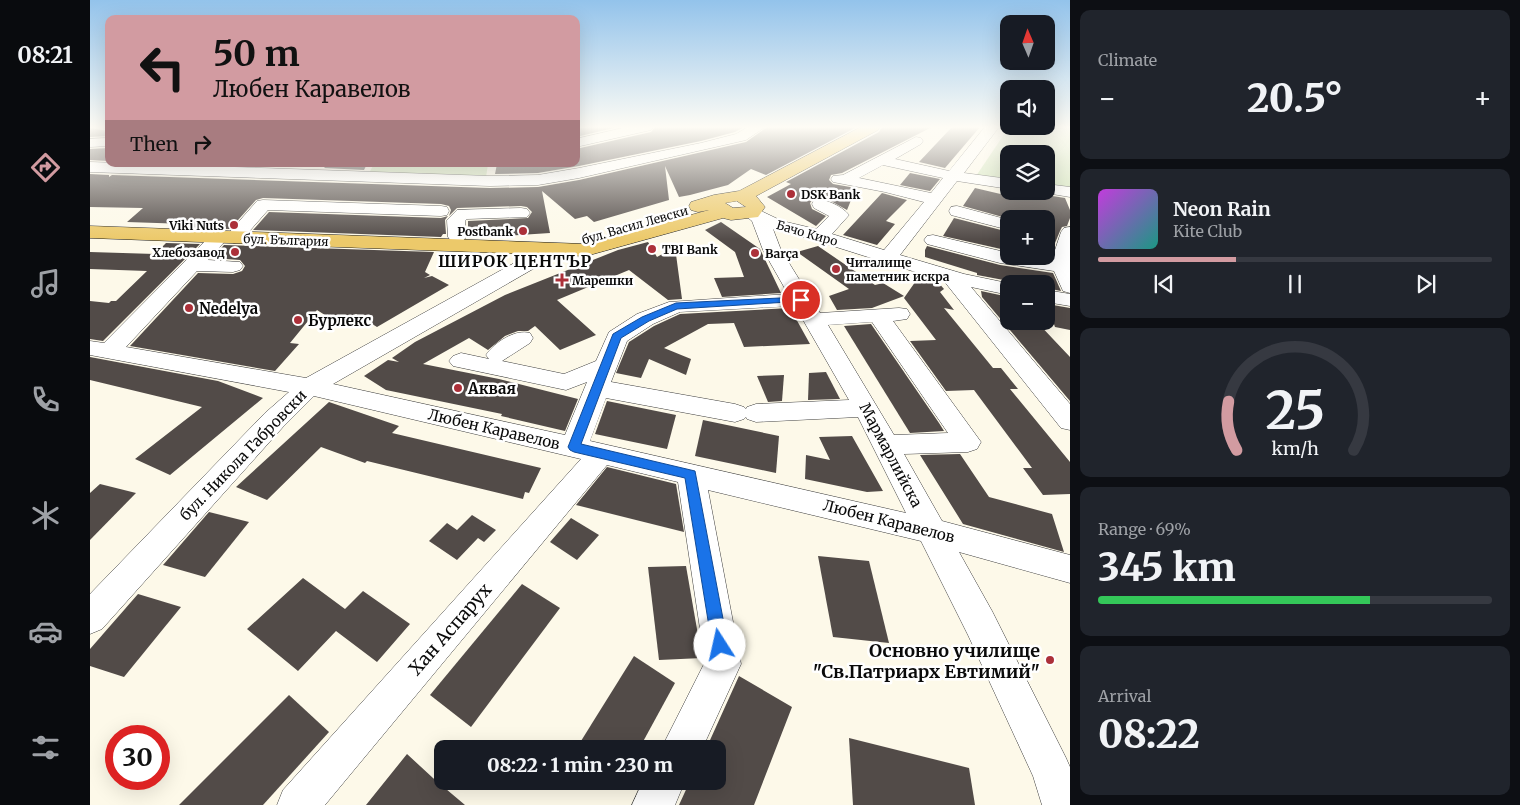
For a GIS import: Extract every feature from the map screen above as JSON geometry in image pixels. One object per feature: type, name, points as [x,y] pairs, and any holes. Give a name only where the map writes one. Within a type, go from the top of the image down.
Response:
[{"type":"main road","points":[[740,197],[802,165]]},
{"type":"main road","name":"бул. Васил Левски","points":[[482,247],[552,250],[718,207],[724,197],[740,197]]},
{"type":"main road","points":[[718,207],[738,215],[756,216],[754,203],[740,197]]},
{"type":"main road","name":"бул. България","points":[[90,232],[482,247]]},
{"type":"street","points":[[90,167],[189,172],[490,181],[538,180],[619,165]]},
{"type":"street","points":[[871,165],[843,177],[933,199]]},
{"type":"street","points":[[902,165],[953,176],[1000,183]]},
{"type":"street","points":[[888,258],[962,165]]},
{"type":"street","points":[[974,179],[984,165]]},
{"type":"street","points":[[189,172],[279,167]]},
{"type":"street","points":[[1055,190],[1070,192]]},
{"type":"street","points":[[820,204],[840,215],[820,236]]},
{"type":"street","points":[[100,349],[192,265],[263,205],[441,212]]},
{"type":"street","points":[[957,211],[1000,223]]},
{"type":"street","points":[[457,237],[456,220],[463,214],[521,213]]},
{"type":"street","name":"Бачо Киро","points":[[756,216],[952,278],[1000,288]]},
{"type":"street","name":"Мармарлийска","points":[[756,216],[772,250],[866,408],[980,623],[1052,772],[1063,805]]},
{"type":"street","points":[[1070,232],[1060,259],[1070,287]]},
{"type":"street","points":[[933,240],[1000,257],[1060,259]]},
{"type":"street","name":"бул. Никола Габровски","points":[[90,618],[274,420],[309,387],[552,250]]},
{"type":"street","points":[[192,265],[233,266]]},
{"type":"street","points":[[952,278],[1070,421]]},
{"type":"street","points":[[1055,298],[1070,300]]},
{"type":"street","name":"Хан Аспарух","points":[[298,805],[588,450],[601,377],[617,336],[646,319],[676,306],[807,310],[889,315],[968,442],[885,445]]},
{"type":"street","points":[[522,338],[498,355],[540,365],[534,376]]},
{"type":"street","name":"Любен Каравелов","points":[[100,349],[309,387],[588,450],[931,531],[1070,569]]},
{"type":"street","points":[[461,361],[566,382],[601,377],[745,413],[866,408]]},
{"type":"street","points":[[685,740],[723,664],[691,474]]},
{"type":"street","points":[[653,805],[660,790]]},
{"type":"green space","points":[[984,165],[1000,165],[1000,183],[974,179]]},
{"type":"green space","points":[[1055,165],[1070,165],[1070,192],[1055,190]]},
{"type":"green space","points":[[372,167],[488,167],[486,177],[369,173]]},
{"type":"building","points":[[647,165],[786,165],[766,175],[751,169],[728,185],[679,197],[665,166],[669,200],[594,222],[587,216],[575,219],[542,191],[550,233],[491,237],[491,231],[468,232],[468,221],[528,218],[532,212],[527,207],[521,206],[457,208],[449,216],[451,210],[449,206],[441,204],[263,198],[256,200],[230,229],[183,228],[187,224],[127,222],[143,208],[90,207],[90,174],[109,175],[109,177],[112,175],[490,188],[538,187]]},
{"type":"building","points":[[818,165],[858,165],[842,173],[831,175],[829,180],[833,184],[856,188],[847,210],[829,200],[814,198],[810,203],[812,209],[826,216],[816,226],[767,197],[791,184],[786,182]]},
{"type":"building","points":[[930,165],[948,165],[945,168]]},
{"type":"building","points":[[325,167],[366,167],[364,170]]},
{"type":"building","points":[[496,167],[573,167],[538,173],[495,174]]},
{"type":"building","points":[[910,173],[940,179],[930,191],[900,185]]},
{"type":"building","points":[[975,188],[1000,194],[1000,200],[1055,200],[1055,196],[1065,198],[1070,210],[1070,218],[1067,226],[1062,227],[1055,243],[1055,210],[1000,210],[1000,216],[963,206]]},
{"type":"building","points":[[882,193],[907,200],[886,221],[895,224],[877,245],[843,235]]},
{"type":"building","points":[[269,212],[441,218],[448,216],[445,220],[446,234],[443,234],[441,237],[253,230]]},
{"type":"building","points":[[954,218],[1000,230],[1000,249],[943,236]]},
{"type":"building","points":[[721,222],[760,249],[781,293],[722,297],[714,278],[744,277],[735,252],[705,230]]},
{"type":"building","points":[[648,242],[657,257],[675,247],[682,299],[668,300],[629,270],[557,300],[596,335],[560,350],[535,326],[528,331],[518,331],[505,336],[488,350],[469,338],[423,364],[499,379],[578,399],[565,431],[501,416],[502,414],[386,390],[364,376],[388,360],[399,362],[392,358],[415,342],[505,295],[618,250]]},
{"type":"building","points":[[166,243],[200,244],[103,341],[90,339],[90,301],[109,303],[116,301],[147,271],[90,269],[90,252],[155,254]]},
{"type":"building","points":[[224,245],[434,252],[425,272],[430,275],[424,278],[432,276],[449,285],[377,327],[356,314],[339,324],[317,310],[290,343],[299,344],[275,371],[130,346],[198,273],[233,274],[242,271],[245,266],[240,260],[212,258]]},
{"type":"building","points":[[818,246],[875,285],[883,283],[904,296],[872,308],[837,310],[829,296],[849,289],[797,252]]},
{"type":"building","points":[[927,246],[1000,265],[1053,273],[1054,275],[1000,275],[1000,279],[977,275],[977,273],[925,257]]},
{"type":"building","points":[[920,275],[937,281],[944,289],[940,292],[954,310],[944,308],[993,368],[1001,368],[1018,389],[1010,389],[1070,462],[1070,494],[1043,495],[1023,468],[1032,468],[974,390],[946,391],[910,341],[936,340],[904,298]]},
{"type":"building","points":[[1055,278],[1061,291],[1055,290]]},
{"type":"building","points":[[981,291],[1000,295],[1000,318],[982,297]]},
{"type":"building","points":[[1055,305],[1070,308],[1070,330],[1055,327]]},
{"type":"building","points":[[790,308],[810,344],[744,347],[734,323],[708,324],[664,348],[691,359],[686,375],[649,359],[641,378],[616,373],[629,342],[654,326],[680,314]]},
{"type":"building","points":[[871,324],[944,431],[910,433],[844,326]]},
{"type":"building","points":[[1010,330],[1044,330],[1070,357],[1070,401]]},
{"type":"building","points":[[90,357],[218,381],[263,398],[170,475],[135,459],[202,407],[90,380]]},
{"type":"building","points":[[826,372],[840,399],[808,400],[809,373]]},
{"type":"building","points":[[784,375],[782,401],[768,402],[757,376]]},
{"type":"building","points":[[607,401],[676,415],[667,449],[595,434]]},
{"type":"building","points":[[329,402],[399,426],[392,433],[541,468],[529,493],[525,492],[523,499],[367,461],[365,463],[321,447],[267,500],[236,487]]},
{"type":"building","points":[[703,420],[779,436],[776,473],[695,456]]},
{"type":"building","points":[[852,436],[883,491],[867,492],[805,479],[806,455],[830,460],[819,437]]},
{"type":"building","points":[[960,454],[989,497],[1052,514],[1064,552],[963,524],[920,455]]},
{"type":"building","points":[[607,467],[676,484],[684,532],[576,505]]},
{"type":"building","points":[[100,484],[136,493],[90,540],[90,493]]},
{"type":"building","points":[[209,512],[249,522],[205,577],[163,565]]},
{"type":"building","points":[[472,515],[496,530],[484,542],[478,538],[457,560],[429,541],[447,523],[457,530]]},
{"type":"building","points":[[571,518],[599,535],[577,560],[550,542]]},
{"type":"building","points":[[818,556],[869,561],[889,643],[833,637]]},
{"type":"building","points":[[686,566],[702,658],[659,660],[648,567]]},
{"type":"building","points":[[303,578],[345,609],[363,591],[410,624],[377,662],[336,631],[298,671],[247,629]]},
{"type":"building","points":[[522,584],[560,608],[471,727],[430,695]]},
{"type":"building","points":[[138,594],[181,607],[124,677],[90,666],[90,649]]},
{"type":"building","points":[[634,656],[675,683],[644,740],[582,740]]},
{"type":"building","points":[[739,676],[792,707],[754,805],[679,805],[686,790],[726,790],[726,740],[710,740]]},
{"type":"building","points":[[289,695],[329,732],[263,805],[179,805]]},
{"type":"building","points":[[849,738],[969,768],[975,805],[853,805]]},
{"type":"building","points":[[407,754],[434,779],[434,790],[447,790],[465,805],[366,805]]},
{"type":"place","name":"DSK Bank","points":[[791,194]]},
{"type":"place","name":"Viki Nuts","points":[[234,225]]},
{"type":"place","name":"Postbank","points":[[523,231]]},
{"type":"place","name":"TBI Bank","points":[[652,249]]},
{"type":"place","name":"Хлебозавод","points":[[235,252]]},
{"type":"place","name":"Barça","points":[[755,253]]},
{"type":"place","name":"Читалище паметник искра","points":[[836,269]]},
{"type":"place","name":"Марешки","points":[[562,280]]},
{"type":"place","name":"Nedelya","points":[[189,308]]},
{"type":"place","name":"Бурлекс","points":[[298,320]]},
{"type":"place","name":"Аквая","points":[[458,388]]},
{"type":"place","name":"Основно училище \"Св.Патриарх Евтимий\"","points":[[1050,660]]},
{"type":"district","name":"ШИРОК ЦЕНТЪР","points":[[515,261]]},
{"type":"route","points":[[720,645],[691,474],[574,447],[617,336],[646,319],[676,306],[801,300]]}]
